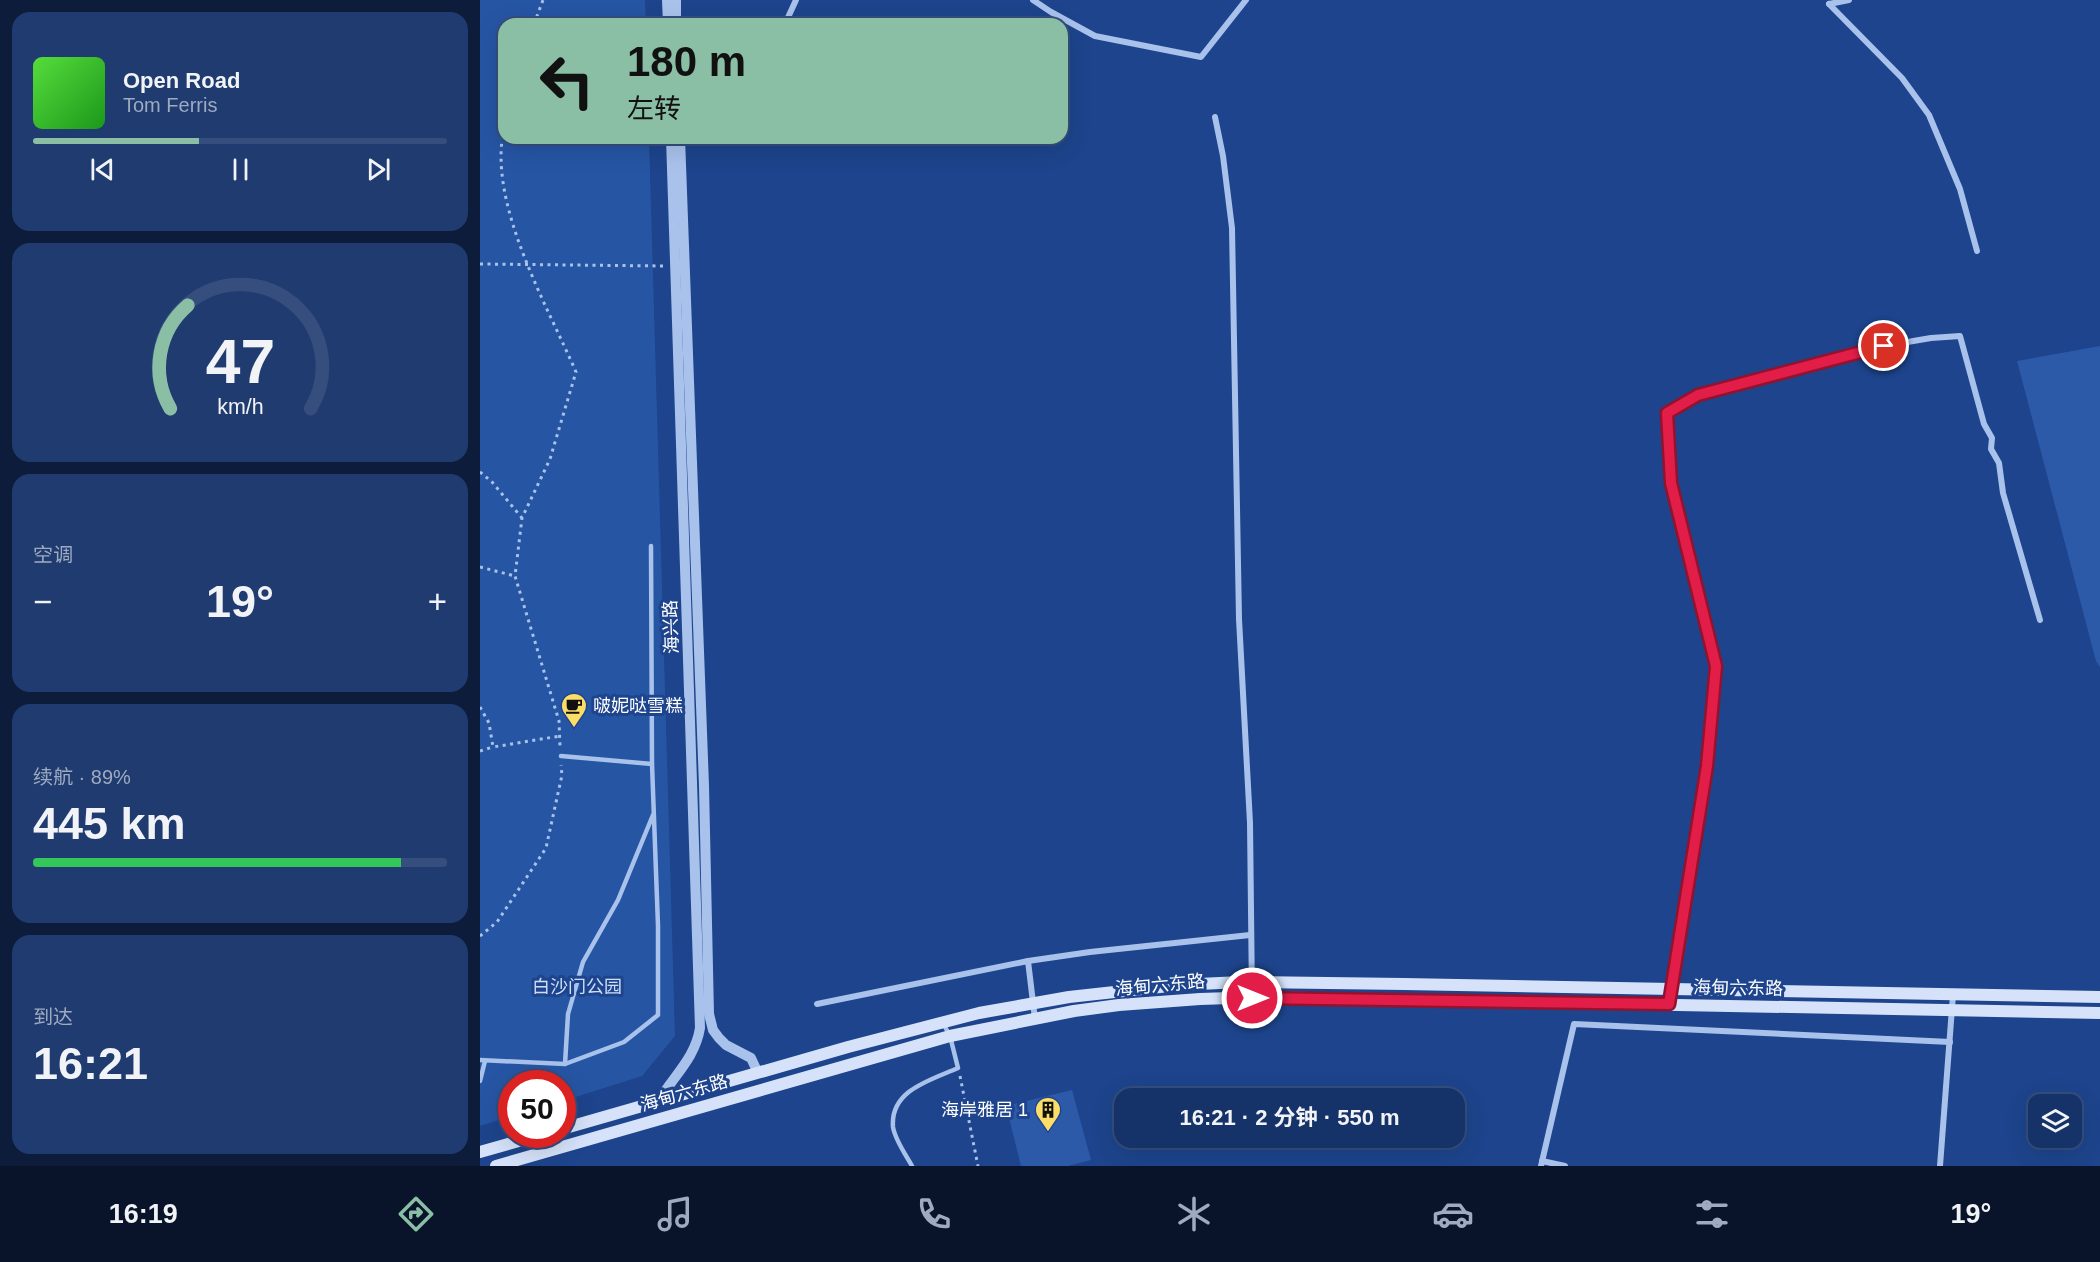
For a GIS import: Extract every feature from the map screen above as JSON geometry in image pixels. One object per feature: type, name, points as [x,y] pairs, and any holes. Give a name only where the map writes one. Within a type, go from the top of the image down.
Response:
[{"type":"main road","name":"海甸六东路","points":[[576,1124],[943,1022],[1033,1003],[1178,985],[1252,982],[2100,998]]},
{"type":"main road","name":"海甸六东路","points":[[496,1166],[950,1036],[1035,1019],[1148,1002],[1252,998],[2100,1013]]},
{"type":"main road","points":[[480,1152],[498,1147]]},
{"type":"street","points":[[667,0],[668,18]]},
{"type":"street","points":[[676,0],[676,18]]},
{"type":"street","points":[[787,18],[796,0]]},
{"type":"street","points":[[1033,0],[1064,18]]},
{"type":"street","points":[[1068,20],[1095,36],[1201,57],[1246,0]]},
{"type":"street","points":[[1849,0],[1829,4],[1902,78],[1929,115],[1960,189],[1977,250]]},
{"type":"street","points":[[1215,117],[1223,156],[1232,228],[1239,619],[1250,823],[1252,998]]},
{"type":"street","name":"海兴路","points":[[658,1102],[671,1080],[691,1057],[700,1028],[675,266],[674,144]]},
{"type":"street","name":"海兴路","points":[[674,144],[704,786],[709,1018],[719,1038],[751,1058],[758,1073]]},
{"type":"street","points":[[1669,1004],[1707,766],[1716,666],[1671,483],[1667,413],[1698,395],[1884,346],[1931,338],[1960,336],[1984,424],[1992,438],[1991,449],[1999,463],[2003,493],[2040,620]]},
{"type":"street","points":[[817,1004],[1028,961],[1101,950],[1250,935]]},
{"type":"street","points":[[1028,961],[1035,1019]]},
{"type":"street","points":[[1940,1166],[1953,995]]},
{"type":"street","points":[[1565,1166],[1541,1164],[1574,1024],[1950,1042]]},
{"type":"lane","points":[[480,1081],[483,1060],[565,1064],[624,1042],[658,1015],[658,926],[652,764],[651,546]]},
{"type":"lane","points":[[561,756],[652,764]]},
{"type":"lane","points":[[565,1064],[568,1014],[583,962],[618,900],[654,813]]},
{"type":"lane","points":[[912,1166],[893,1129],[895,1110],[908,1090],[958,1068],[950,1036],[943,1022]]},
{"type":"path","points":[[536,18],[543,0]]},
{"type":"path","points":[[480,936],[497,922],[546,848],[562,775],[559,721],[515,576],[522,518],[550,459],[576,372],[529,265],[506,205],[500,144]]},
{"type":"path","points":[[480,264],[675,266]]},
{"type":"path","points":[[480,472],[492,482],[522,518]]},
{"type":"path","points":[[480,567],[515,576]]},
{"type":"path","points":[[480,707],[489,723],[493,747]]},
{"type":"path","points":[[480,751],[560,736]]},
{"type":"path","points":[[958,1068],[978,1166]]},
{"type":"green space","name":"白沙门公园","points":[[480,0],[645,0],[646,18],[498,18],[498,144],[649,144],[675,1036],[642,1076],[576,1097],[576,1070],[498,1070],[498,1120],[480,1126]]},
{"type":"building","points":[[2100,346],[2100,667],[2096,661],[2017,361]]},
{"type":"building","name":"海岸雅居 1","points":[[1072,1090],[1091,1160],[1068,1166],[1021,1166],[1006,1106]]},
{"type":"place","name":"啵妮哒雪糕","points":[[574,729]]},
{"type":"place","name":"海岸雅居 1","points":[[1048,1133]]},
{"type":"route","points":[[1252,998],[1669,1004],[1707,766],[1716,666],[1671,483],[1667,413],[1698,395],[1884,346]]}]
